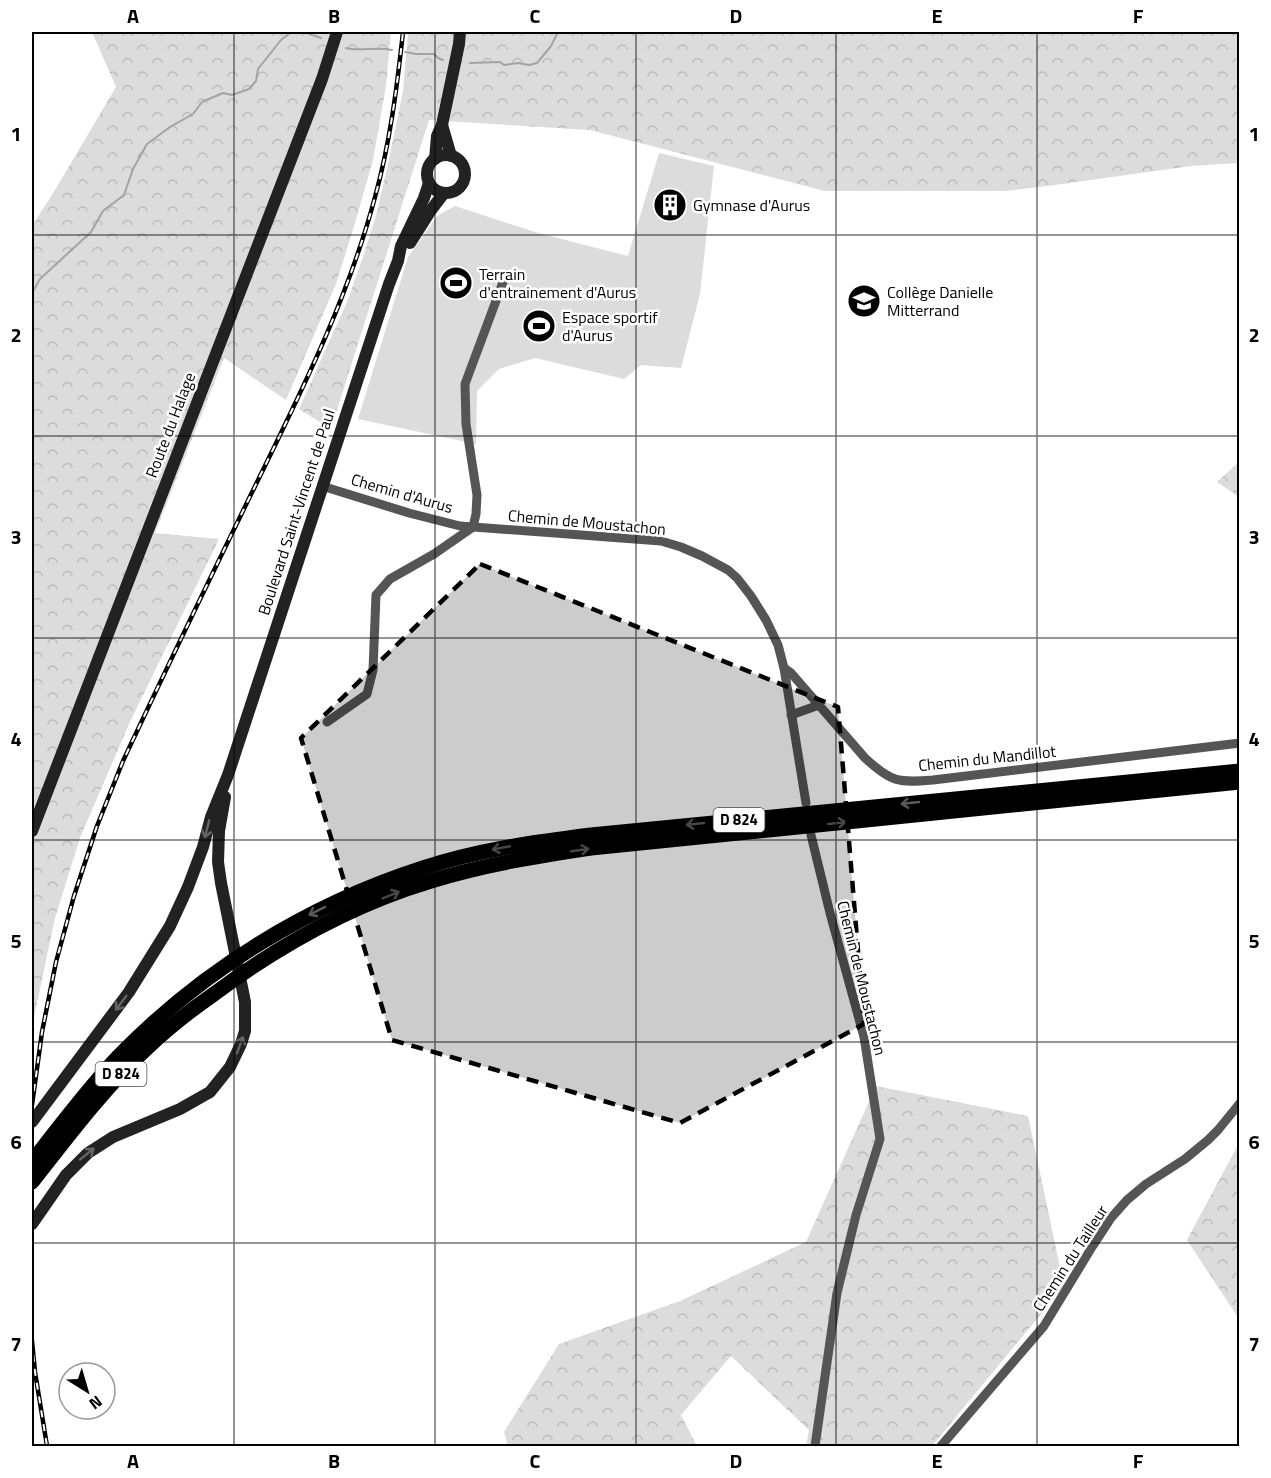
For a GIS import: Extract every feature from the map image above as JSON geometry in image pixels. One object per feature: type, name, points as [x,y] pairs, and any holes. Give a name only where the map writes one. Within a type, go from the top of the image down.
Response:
[{"type":"highway","name":"D 824","points":[[32,1181],[107,1088],[148,1047],[226,985],[290,926],[323,909],[424,867],[508,847],[591,834],[1239,771]]},
{"type":"highway","name":"D 824","points":[[32,1162],[117,1058],[175,1005],[221,969],[297,938],[373,902],[432,880],[505,861],[581,849],[1239,782]]},
{"type":"main road","name":"Route du Halage","points":[[32,831],[318,90],[337,32]]},
{"type":"main road","points":[[435,159],[437,136],[442,125],[460,32]]},
{"type":"main road","points":[[442,125],[451,156]]},
{"type":"main road","points":[[440,156],[451,156],[461,163],[465,176],[461,186],[444,193],[433,188],[429,183],[428,170],[429,165],[435,159],[440,156]]},
{"type":"main road","name":"Boulevard Saint-Vincent de Paul","points":[[228,775],[385,294],[398,261],[401,246],[429,183]]},
{"type":"main road","name":"Boulevard Saint-Vincent de Paul","points":[[398,261],[430,210],[444,193]]},
{"type":"main road","points":[[32,1122],[129,992],[170,926],[188,887],[211,817],[228,775]]},
{"type":"main road","points":[[32,1224],[49,1198],[80,1160],[113,1137],[191,1104],[210,1092],[230,1068],[242,1044],[245,1031],[245,1002],[218,862],[219,831],[228,775]]},
{"type":"street","points":[[327,722],[367,694],[373,670],[376,595],[390,579],[434,554],[473,527],[477,495],[466,424],[465,384],[506,274]]},
{"type":"street","name":"Chemin d'Aurus","points":[[322,486],[409,513],[460,526],[473,527]]},
{"type":"street","name":"Chemin de Moustachon","points":[[473,527],[661,541],[702,556],[728,570],[751,596],[778,645],[784,668],[806,803]]},
{"type":"street","name":"Chemin du Mandillot","points":[[784,668],[791,673],[865,758],[894,780],[911,782],[933,780],[1239,743]]},
{"type":"street","points":[[791,715],[819,705]]},
{"type":"street","name":"Chemin de Moustachon","points":[[812,835],[830,913],[864,1037],[880,1139],[856,1215],[837,1293],[814,1446]]},
{"type":"street","name":"Chemin du Tailleur","points":[[941,1446],[1044,1326],[1085,1258],[1127,1200],[1208,1140],[1218,1131],[1239,1103]]},
{"type":"highlighted area","points":[[480,564],[838,707],[864,1024],[680,1123],[392,1040],[301,738]]},
{"type":"green space","points":[[92,32],[391,32],[386,86],[373,160],[336,284],[286,400],[224,358],[155,533],[219,539],[129,724],[80,838],[55,918],[32,1027],[32,226],[116,87]]},
{"type":"green space","points":[[408,32],[1239,32],[1239,163],[1191,166],[1006,191],[825,191],[590,130],[429,120],[331,429],[299,409],[347,302],[377,212],[403,91]]},
{"type":"green space","name":"Espace sportif d'Aurus","points":[[659,153],[714,166],[700,294],[681,368],[641,365],[624,379],[535,358],[499,369],[477,391],[476,444],[358,419],[408,257],[437,216],[455,206],[538,233],[628,256]]},
{"type":"green space","points":[[1239,462],[1239,497],[1217,482]]},
{"type":"green space","points":[[876,1086],[1028,1116],[1064,1286],[932,1446],[806,1446],[809,1430],[731,1356],[681,1415],[697,1446],[508,1446],[504,1432],[559,1344],[680,1301],[806,1242]]},
{"type":"green space","points":[[1239,1143],[1239,1319],[1187,1240]]},
{"type":"waterway","points":[[32,293],[40,279],[91,232],[103,211],[124,195],[133,169],[147,144],[193,114],[202,102],[223,93],[232,95],[249,89],[256,81],[258,69],[281,40],[290,33],[299,32]]},
{"type":"waterway","points":[[304,32],[321,38]]},
{"type":"waterway","points":[[470,63],[500,62],[504,65],[537,63],[551,46],[558,32]]},
{"type":"waterway","points":[[346,48],[392,50]]},
{"type":"waterway","points":[[405,52],[434,54],[443,60]]},
{"type":"railway","points":[[32,1105],[42,1032],[56,962],[74,896],[97,826],[123,761],[294,407],[339,304],[364,233],[385,156],[403,32]]},
{"type":"railway","points":[[32,1341],[47,1446]]},
{"type":"place","name":"Gymnase d'Aurus","points":[[670,205]]},
{"type":"place","name":"Terrain d'entrainement d'Aurus","points":[[456,283]]},
{"type":"place","name":"Collège Danielle Mitterrand","points":[[864,301]]},
{"type":"place","name":"Espace sportif d'Aurus","points":[[539,326]]}]
